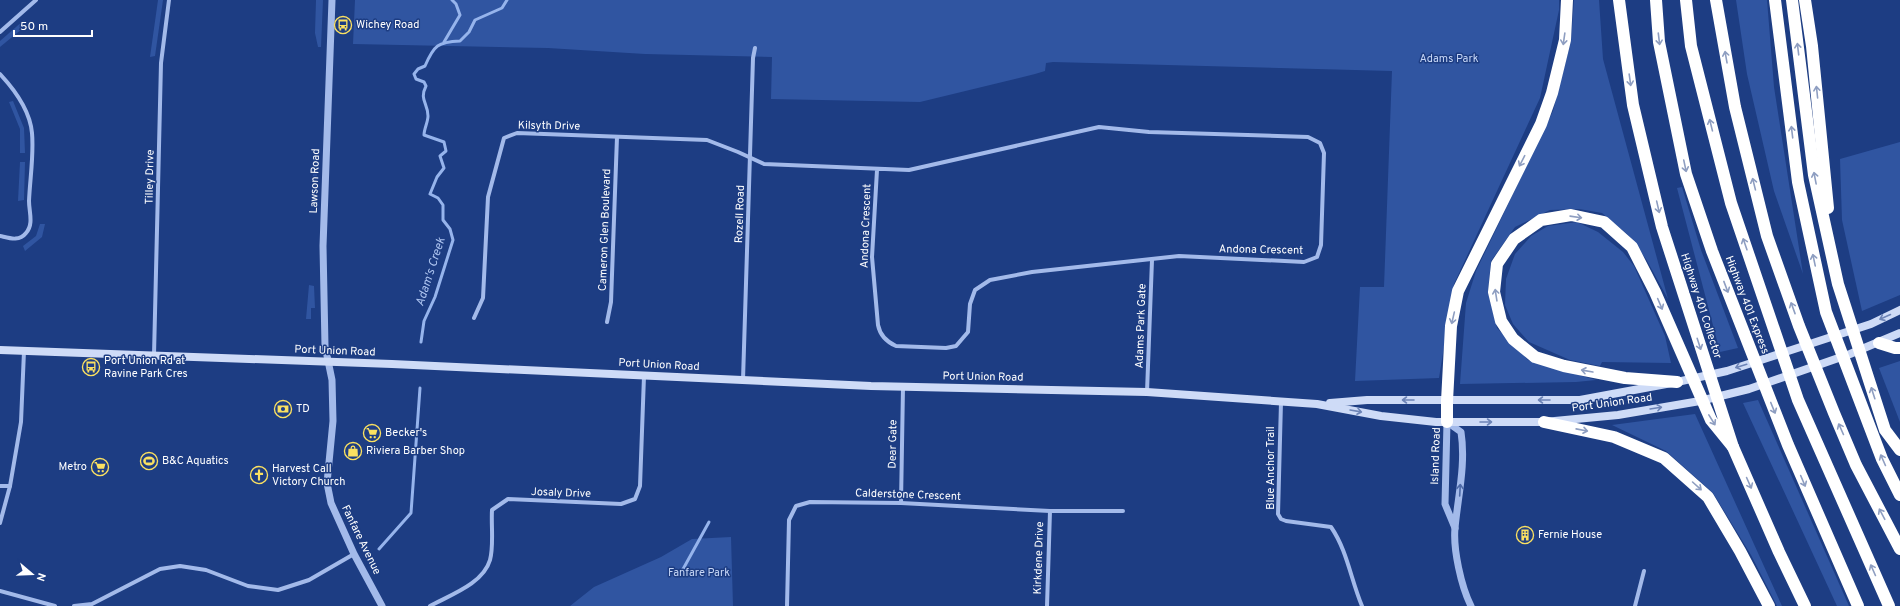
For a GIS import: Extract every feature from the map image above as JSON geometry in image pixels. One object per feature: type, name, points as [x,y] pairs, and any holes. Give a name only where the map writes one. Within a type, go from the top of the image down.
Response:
[{"type":"highway","points":[[1447,422],[1451,326],[1458,291],[1541,124],[1552,93],[1565,40],[1567,0]]},
{"type":"highway","name":"Highway 401 Collector","points":[[1619,0],[1633,105],[1662,227],[1733,447],[1779,552],[1805,606]]},
{"type":"highway","name":"Highway 401 Express","points":[[1656,0],[1659,42],[1686,174],[1712,251],[1788,445],[1858,606]]},
{"type":"highway","name":"Highway 401 Express","points":[[1686,0],[1691,46],[1731,203],[1798,400],[1889,606]]},
{"type":"highway","points":[[1716,0],[1735,107],[1767,236],[1799,326],[1856,465],[1900,549]]},
{"type":"highway","points":[[1775,0],[1798,182],[1826,312],[1882,459],[1900,495]]},
{"type":"highway","points":[[1792,0],[1814,175],[1838,284],[1885,430],[1900,450]]},
{"type":"highway","points":[[1805,0],[1812,46],[1826,194],[1838,284]]},
{"type":"highway","points":[[1677,382],[1625,378],[1583,371],[1535,357],[1513,339],[1501,321],[1494,292],[1497,264],[1514,239],[1541,220],[1571,215],[1604,222],[1632,246],[1655,292],[1711,420],[1733,447]]},
{"type":"highway","points":[[1879,343],[1894,348],[1900,348]]},
{"type":"highway","points":[[1544,422],[1614,437],[1664,458],[1708,497],[1740,551],[1769,606]]},
{"type":"main road","name":"Port Union Road","points":[[1317,404],[1367,400],[1580,400],[1727,371],[1871,324],[1900,310]]},
{"type":"main road","name":"Port Union Road","points":[[0,350],[329,362],[871,386],[1148,392],[1317,404],[1381,416],[1447,422],[1544,422],[1618,415],[1700,401],[1749,389],[1879,343],[1900,333]]},
{"type":"street","points":[[0,32],[36,0]]},
{"type":"street","name":"Tilley Drive","points":[[154,355],[161,63],[169,0]]},
{"type":"street","name":"Lawson Road","points":[[329,362],[325,346],[323,246],[332,0]]},
{"type":"street","name":"Rozell Road","points":[[743,380],[753,58],[755,48]]},
{"type":"street","points":[[0,74],[14,88],[24,108],[32,132],[29,203],[31,219],[30,226],[26,234],[19,238],[11,239],[0,236]]},
{"type":"street","name":"Andona Crescent","points":[[751,159],[764,164],[878,170],[915,170],[1099,127],[1148,132],[1308,137],[1320,143],[1324,153],[1321,245],[1317,257],[1304,262],[1179,256],[1032,272],[990,280],[975,290],[970,304],[968,332],[956,346],[946,348],[896,346],[889,343],[880,332],[878,325],[872,257],[878,170]]},
{"type":"street","name":"Kilsyth Drive","points":[[474,318],[483,298],[488,198],[504,138],[517,133],[707,140],[738,152],[751,159]]},
{"type":"street","name":"Cameron Glen Boulevard","points":[[607,322],[611,302],[617,137]]},
{"type":"street","name":"Adams Park Gate","points":[[1148,392],[1152,260]]},
{"type":"street","points":[[0,523],[10,486],[21,422],[24,351]]},
{"type":"street","name":"Fanfare Avenue","points":[[329,362],[332,380],[333,421],[327,483],[331,503],[354,554],[382,606]]},
{"type":"street","name":"Josaly Drive","points":[[430,606],[473,582],[485,573],[490,559],[492,510],[508,499],[621,504],[635,499],[640,486],[644,376]]},
{"type":"street","name":"Dear Gate","points":[[901,503],[903,386]]},
{"type":"street","name":"Blue Anchor Trail","points":[[1281,402],[1278,514],[1286,521],[1331,527],[1340,541],[1352,582],[1362,606]]},
{"type":"street","name":"Island Road","points":[[1447,422],[1445,504],[1455,528]]},
{"type":"street","name":"Island Road","points":[[1447,422],[1461,432],[1462,442],[1459,502],[1455,528],[1455,552],[1471,606]]},
{"type":"street","points":[[0,486],[10,486]]},
{"type":"street","name":"Calderstone Crescent","points":[[787,606],[789,520],[796,506],[810,502],[901,503],[1050,511],[1123,511]]},
{"type":"street","name":"Kirkdene Drive","points":[[1047,606],[1050,511]]},
{"type":"street","points":[[74,606],[92,604],[160,569],[180,566],[206,570],[248,586],[278,590],[308,580],[354,554]]},
{"type":"street","points":[[1635,606],[1644,571]]},
{"type":"street","points":[[0,591],[55,606]]},
{"type":"green space","points":[[158,0],[163,0],[155,56],[150,57]]},
{"type":"green space","points":[[316,0],[323,0],[321,47],[318,47],[315,33]]},
{"type":"green space","name":"Adams Park","points":[[355,0],[1559,0],[1559,10],[1540,98],[1454,284],[1439,378],[1355,381],[1360,287],[1384,287],[1392,71],[1053,62],[1046,63],[1045,71],[920,102],[771,99],[772,57],[645,54],[548,48],[353,44]]},
{"type":"green space","points":[[1574,0],[1599,0],[1603,59],[1668,299],[1646,259],[1627,234],[1602,213],[1579,209],[1550,210],[1515,227],[1491,261],[1488,292],[1497,328],[1528,360],[1596,380],[1576,382],[1460,384],[1466,303],[1476,271],[1553,111],[1571,41]]},
{"type":"green space","points":[[1736,0],[1767,0],[1774,87],[1803,274],[1774,191],[1747,74]]},
{"type":"green space","points":[[24,20],[28,24],[0,47],[0,41]]},
{"type":"green space","points":[[13,101],[24,128],[25,153],[20,153],[20,129],[9,102]]},
{"type":"green space","points":[[1900,142],[1900,295],[1862,311],[1842,220],[1840,159]]},
{"type":"green space","points":[[314,148],[318,149],[316,197],[312,198]]},
{"type":"green space","points":[[20,162],[25,162],[24,200],[18,201]]},
{"type":"green space","points":[[1682,187],[1701,250],[1738,348],[1720,352],[1677,188]]},
{"type":"green space","points":[[1577,222],[1598,232],[1623,252],[1634,266],[1665,336],[1671,363],[1602,362],[1600,366],[1570,360],[1529,342],[1513,324],[1505,305],[1506,279],[1515,254],[1531,236],[1548,226]]},
{"type":"green space","points":[[40,224],[45,224],[42,237],[25,251],[23,246],[36,236]]},
{"type":"green space","points":[[309,285],[314,286],[315,308],[311,308],[311,319],[306,319]]},
{"type":"green space","points":[[1900,361],[1900,422],[1879,368]]},
{"type":"green space","points":[[1758,400],[1849,606],[1837,606],[1743,403]]},
{"type":"green space","points":[[1695,414],[1782,606],[1777,606],[1751,555],[1713,493],[1666,451],[1612,425]]},
{"type":"green space","name":"Fanfare Park","points":[[731,537],[733,606],[570,606],[594,587],[661,557],[692,539]]},
{"type":"waterway","name":"Adam's Creek","points":[[444,42],[460,15],[456,4],[452,0]]},
{"type":"waterway","name":"Adam's Creek","points":[[421,342],[424,321],[435,297],[453,240],[450,229],[443,220],[443,205],[438,198],[430,194],[437,177],[444,168],[440,156],[446,151],[444,142],[424,135],[428,116],[423,95],[426,86],[424,82],[416,79],[414,74],[418,69],[425,66],[434,49],[447,42],[460,41],[469,32],[475,20],[502,8],[507,0]]},
{"type":"waterway","name":"Adam's Creek","points":[[379,549],[411,513],[420,388]]},
{"type":"waterway","points":[[682,571],[709,522]]},
{"type":"place","name":"Wichey Road","points":[[343,25]]},
{"type":"place","name":"Port Union Rd at Ravine Park Cres","points":[[91,367]]},
{"type":"place","name":"TD","points":[[283,409]]},
{"type":"place","name":"Becker's","points":[[372,433]]},
{"type":"place","name":"Riviera Barber Shop","points":[[353,451]]},
{"type":"place","name":"B&C Aquatics","points":[[149,461]]},
{"type":"place","name":"Metro","points":[[100,467]]},
{"type":"place","name":"Harvest Call Victory Church","points":[[259,475]]},
{"type":"place","name":"Fernie House","points":[[1525,535]]}]
